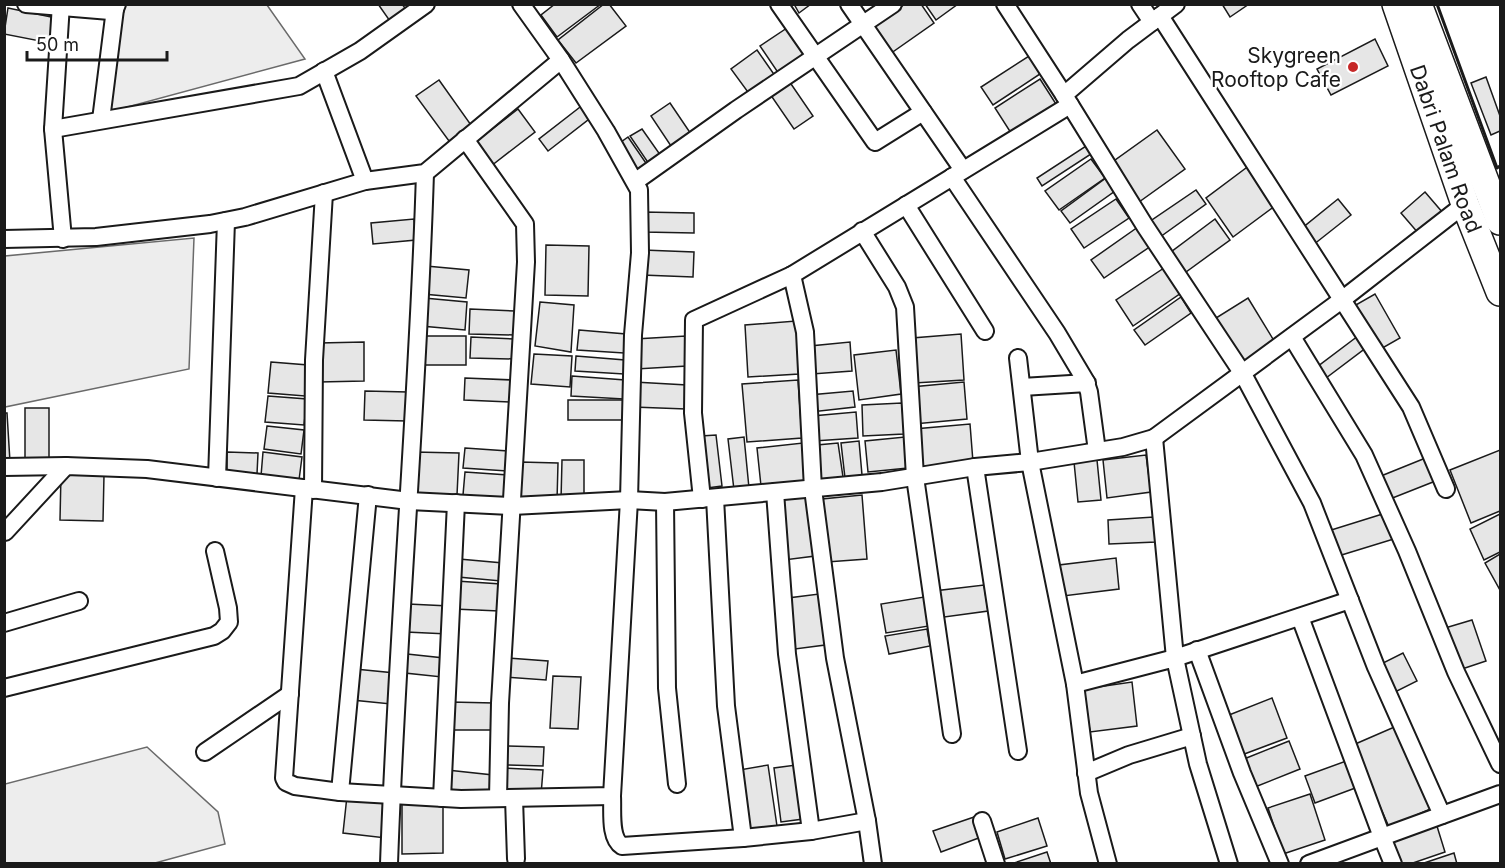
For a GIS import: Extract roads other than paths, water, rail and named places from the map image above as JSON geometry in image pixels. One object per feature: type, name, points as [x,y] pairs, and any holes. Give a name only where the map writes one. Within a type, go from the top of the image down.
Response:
[{"type":"main road","name":"Dabri Palam Road","points":[[1396,4],[1434,79],[1500,221]]},
{"type":"main road","name":"Dabri Palam Road","points":[[1418,4],[1465,204],[1500,292]]},
{"type":"street","points":[[26,4],[110,11],[116,7]]},
{"type":"street","points":[[53,129],[299,86],[360,51],[426,4]]},
{"type":"street","points":[[522,4],[561,60],[636,182],[641,203],[640,253],[633,335],[629,500],[612,796],[614,835],[617,843],[622,846],[743,838],[811,831],[867,821]]},
{"type":"street","points":[[779,4],[875,142],[923,112]]},
{"type":"street","points":[[849,4],[923,112],[1086,384],[1097,451]]},
{"type":"street","points":[[636,182],[736,110],[893,4]]},
{"type":"street","points":[[1005,4],[1145,226],[1243,374],[1312,502],[1376,667],[1442,815]]},
{"type":"street","points":[[1140,4],[1156,19],[1343,299],[1411,407],[1446,489]]},
{"type":"street","points":[[743,838],[726,706],[708,498],[693,413],[694,320],[792,275],[958,173],[1067,100],[1128,40],[1176,4]]},
{"type":"street","points":[[60,6],[53,129],[63,238]]},
{"type":"street","points":[[101,120],[116,7]]},
{"type":"street","points":[[4,239],[96,237],[226,220],[245,217],[365,180],[424,173],[561,60]]},
{"type":"street","points":[[324,71],[365,180]]},
{"type":"street","points":[[465,139],[525,224],[526,262],[500,703],[506,798],[516,859]]},
{"type":"street","points":[[389,864],[400,630],[422,261],[424,173]]},
{"type":"street","points":[[324,193],[309,489],[284,778],[286,782],[296,786],[340,792],[442,798],[612,796]]},
{"type":"street","points":[[4,467],[66,466],[147,469],[409,501],[512,506],[629,500],[665,502],[813,489],[915,477],[975,467],[1030,462],[1139,444],[1154,438],[1243,374],[1465,204]]},
{"type":"street","points":[[906,205],[985,331]]},
{"type":"street","points":[[217,478],[226,220]]},
{"type":"street","points":[[862,231],[897,286],[905,307],[915,477],[952,734]]},
{"type":"street","points":[[792,275],[805,332],[813,489],[835,658],[867,821],[873,864]]},
{"type":"street","points":[[1292,337],[1364,455],[1407,551],[1456,672],[1500,764]]},
{"type":"street","points":[[1018,358],[1030,462],[1075,684],[1089,794],[1108,864]]},
{"type":"street","points":[[1022,387],[1086,384]]},
{"type":"street","points":[[1154,438],[1174,658],[1198,764],[1229,864]]},
{"type":"street","points":[[5,532],[66,466]]},
{"type":"street","points":[[975,467],[1017,751]]},
{"type":"street","points":[[775,492],[787,654],[811,831]]},
{"type":"street","points":[[340,792],[368,495]]},
{"type":"street","points":[[665,502],[667,688],[677,784]]},
{"type":"street","points":[[442,798],[456,503]]},
{"type":"street","points":[[4,688],[214,636],[222,631],[229,622],[228,609],[215,551]]},
{"type":"street","points":[[1075,684],[1174,658],[1350,600]]},
{"type":"street","points":[[4,623],[79,601]]},
{"type":"street","points":[[1300,617],[1393,864]]},
{"type":"street","points":[[1197,650],[1242,773],[1280,864]]},
{"type":"street","points":[[205,752],[290,694]]},
{"type":"street","points":[[1086,773],[1129,755],[1192,736]]},
{"type":"street","points":[[1309,864],[1500,794]]},
{"type":"street","points":[[982,821],[996,864]]},
{"type":"place","name":"Skygreen Rooftop Cafe","points":[[1353,67]]}]
